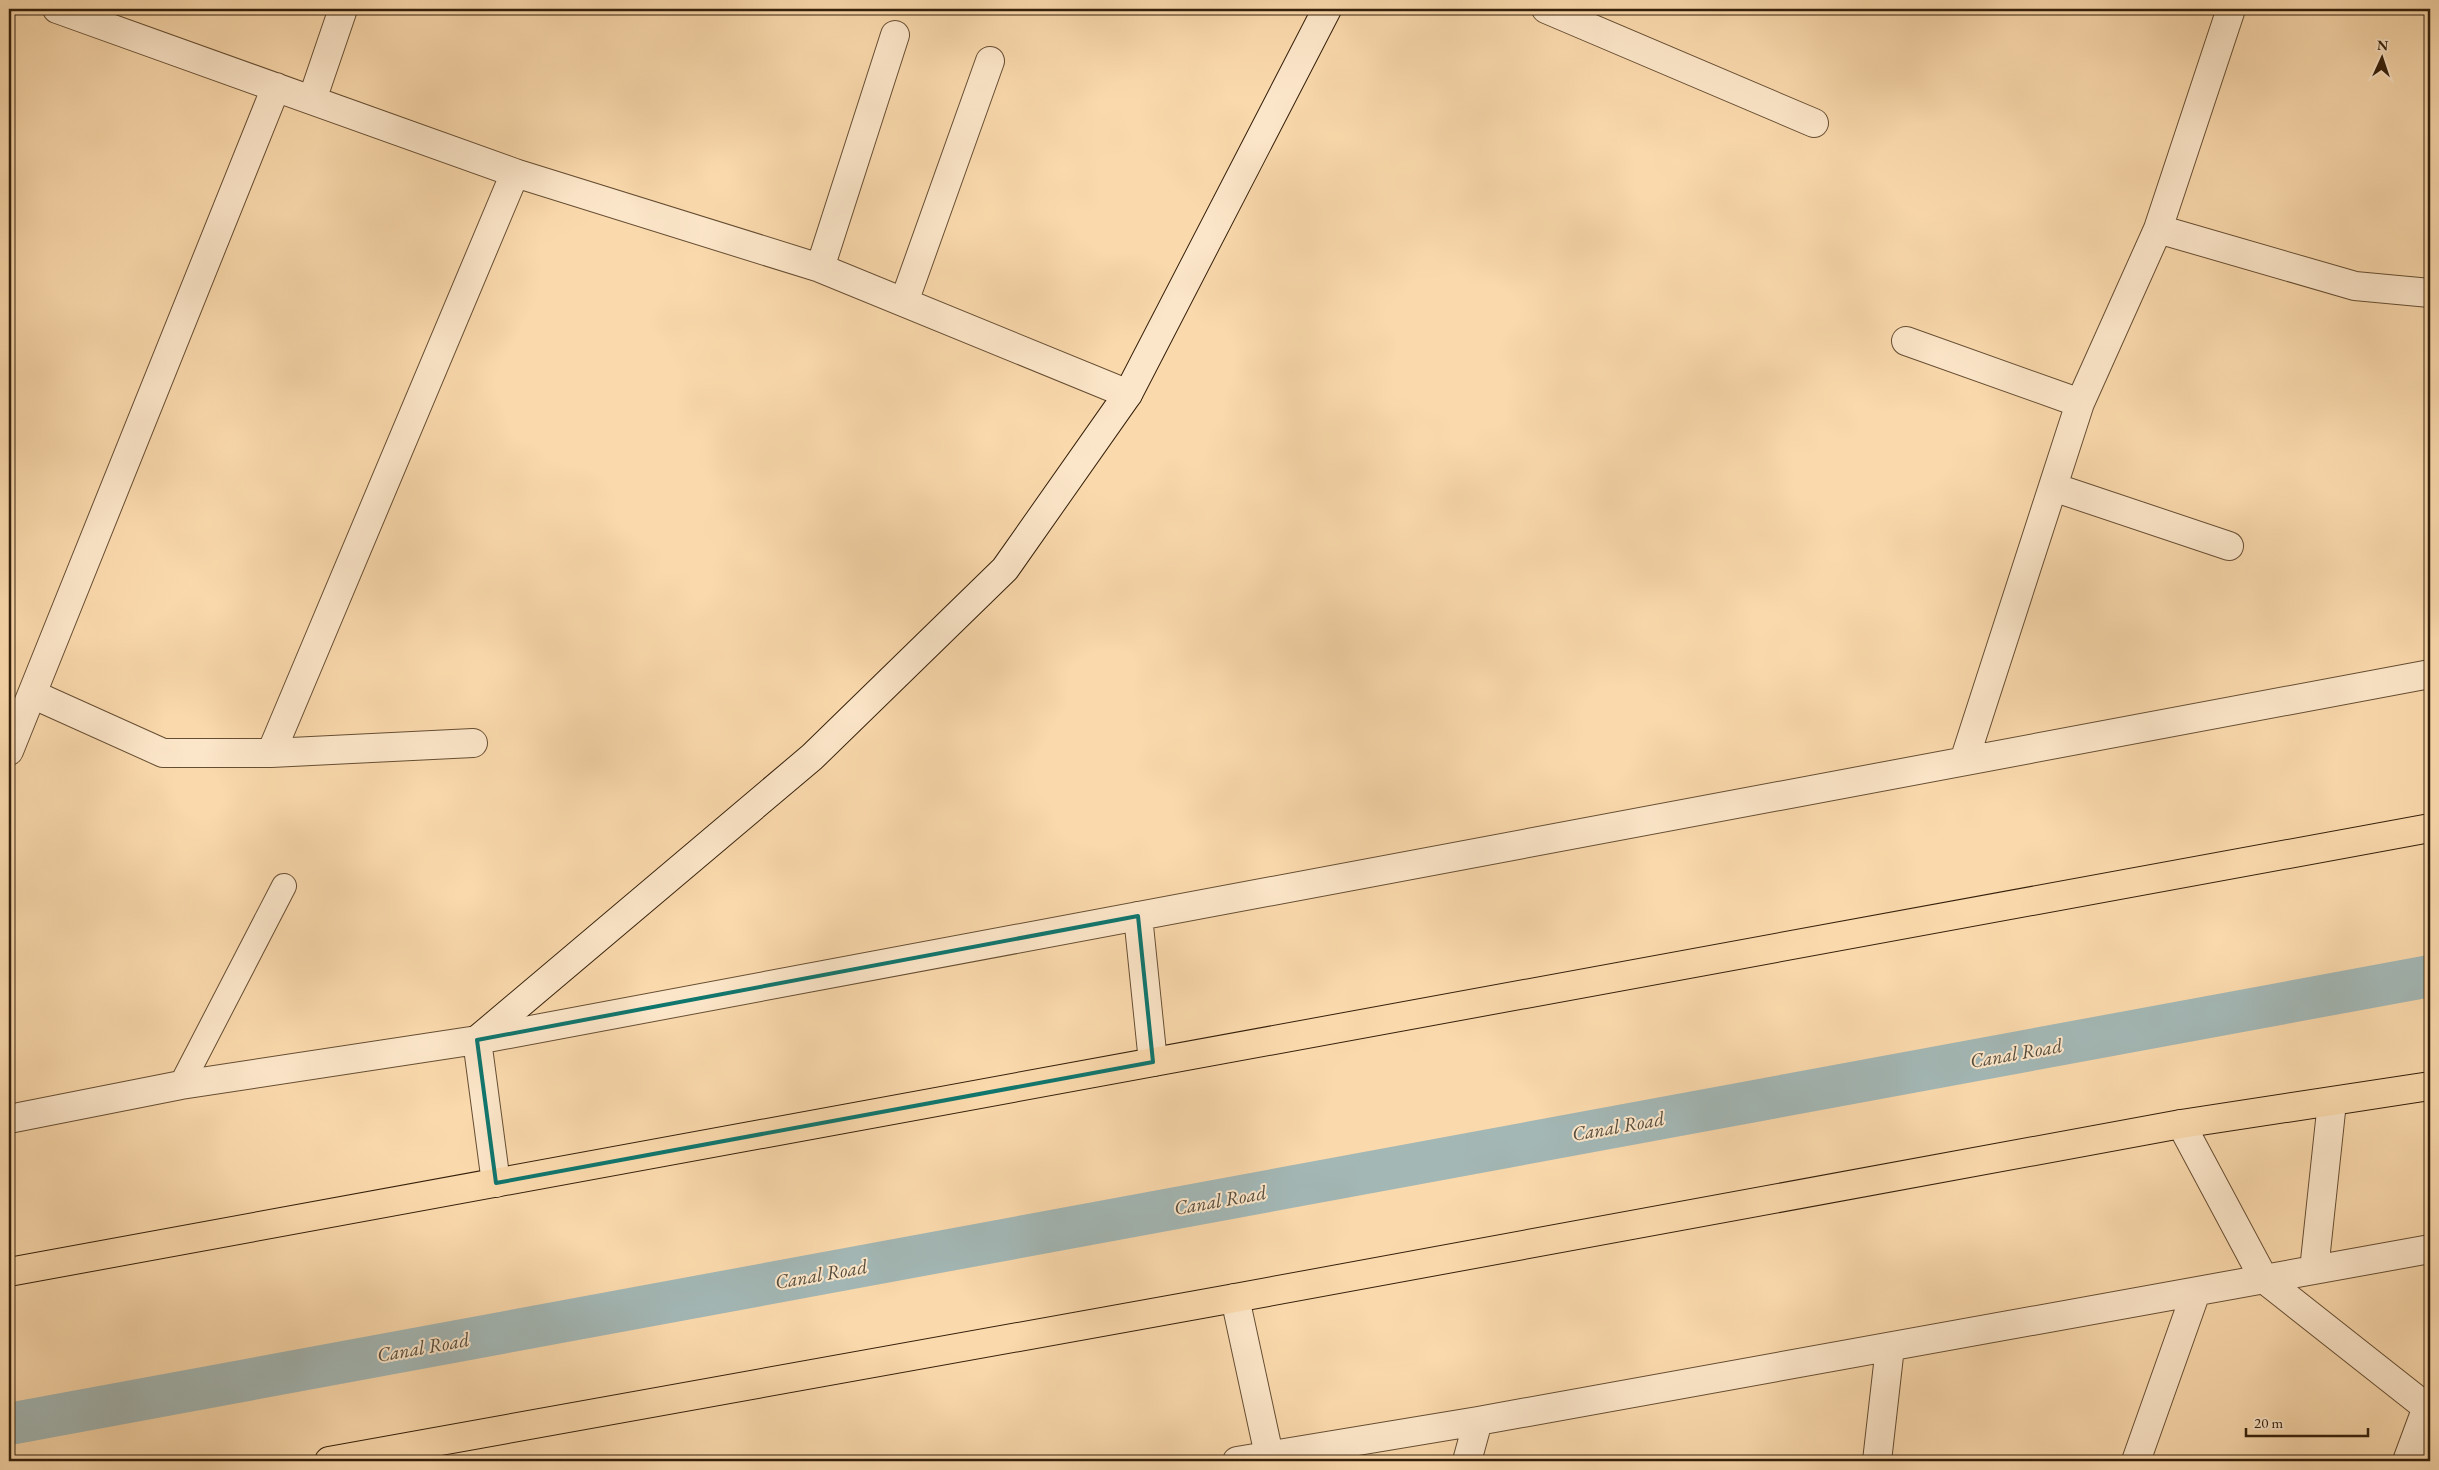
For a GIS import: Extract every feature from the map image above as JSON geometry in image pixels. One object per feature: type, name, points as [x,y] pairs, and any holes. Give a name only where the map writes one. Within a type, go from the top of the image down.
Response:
[{"type":"highway","points":[[9,1272],[1153,1062],[1657,972],[2430,828]]},
{"type":"highway","points":[[329,1461],[1235,1298],[2180,1124],[2430,1086]]},
{"type":"street","points":[[56,9],[515,173],[820,268],[1128,394]]},
{"type":"street","points":[[312,100],[343,9]]},
{"type":"street","points":[[477,1040],[812,757],[1005,569],[1128,394],[1327,9]]},
{"type":"street","points":[[1546,9],[1814,123]]},
{"type":"street","points":[[1964,760],[2080,403],[2158,229],[2231,9]]},
{"type":"street","points":[[820,268],[895,34]]},
{"type":"street","points":[[904,302],[990,61]]},
{"type":"street","points":[[9,751],[276,87]]},
{"type":"street","points":[[271,753],[515,173]]},
{"type":"street","points":[[2158,229],[2355,286],[2430,293]]},
{"type":"street","points":[[1906,341],[2080,403]]},
{"type":"street","points":[[2053,487],[2230,546]]},
{"type":"street","points":[[9,1119],[181,1085],[477,1040],[2430,674]]},
{"type":"street","points":[[32,694],[163,753],[271,753],[473,743]]},
{"type":"street","points":[[1138,916],[1153,1062]]},
{"type":"street","points":[[477,1040],[496,1183]]},
{"type":"street","points":[[2314,1270],[2332,1102]]},
{"type":"street","points":[[2180,1124],[2264,1279],[2428,1408],[2408,1461]]},
{"type":"street","points":[[1237,1461],[1478,1421],[2430,1249]]},
{"type":"street","points":[[2136,1461],[2196,1292]]},
{"type":"street","points":[[1235,1298],[1269,1455]]},
{"type":"street","points":[[1877,1461],[1890,1347]]},
{"type":"street","points":[[1467,1461],[1478,1421]]},
{"type":"lane","points":[[181,1085],[284,886]]},
{"type":"highlighted area","points":[[1138,916],[1153,1062],[496,1183],[477,1040]]},
{"type":"waterway","name":"Canal Road","points":[[9,1424],[2430,976]]}]
